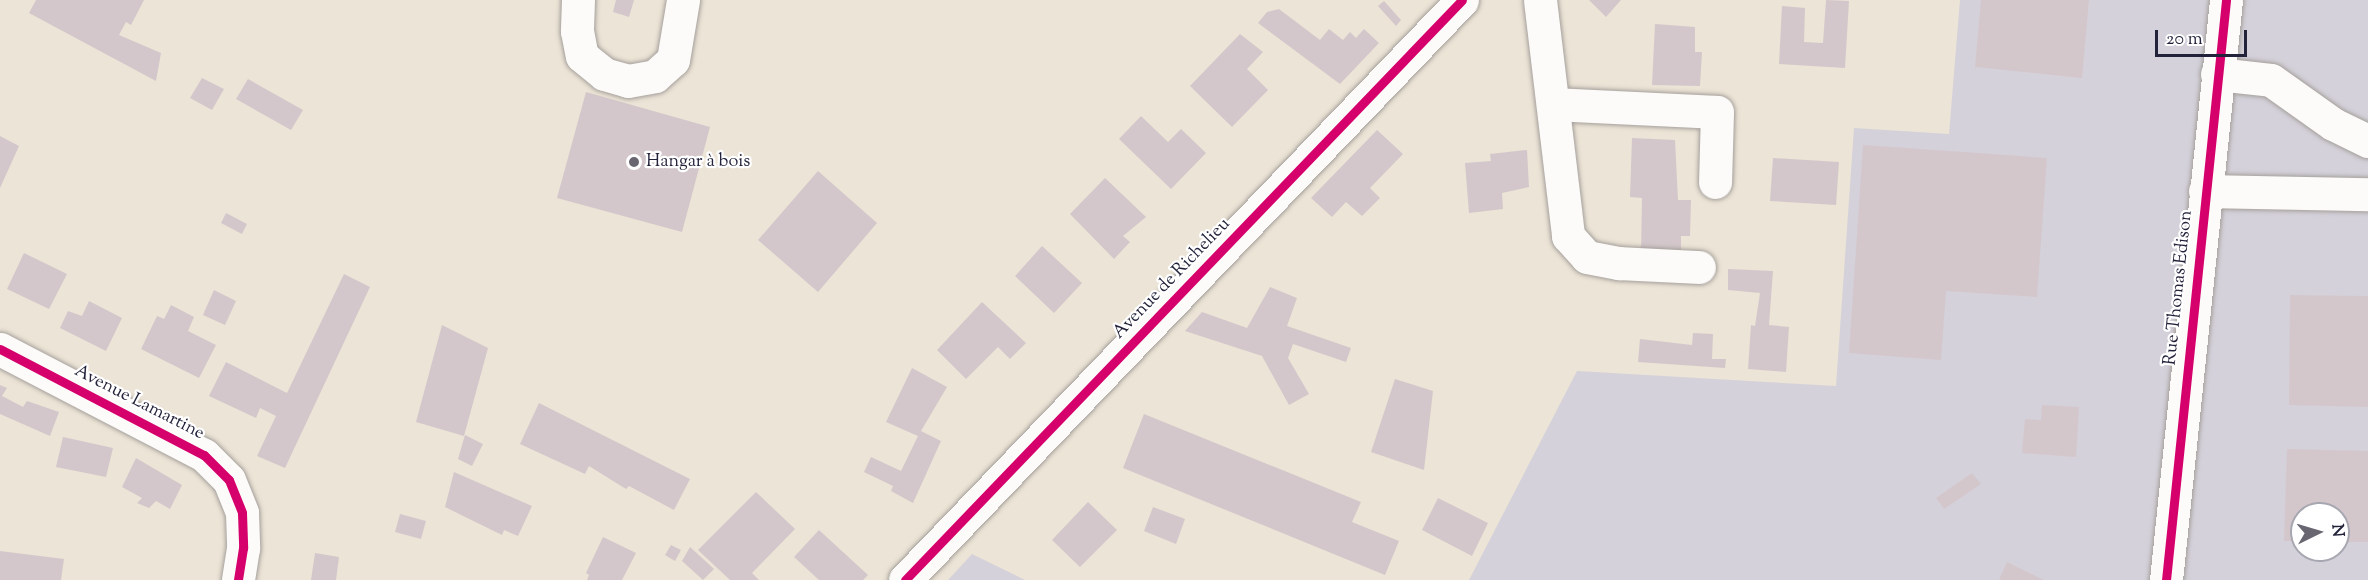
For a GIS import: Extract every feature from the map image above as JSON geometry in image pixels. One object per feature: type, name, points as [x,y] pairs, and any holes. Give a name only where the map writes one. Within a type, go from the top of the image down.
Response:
[{"type":"street","points":[[578,0],[577,31],[582,56],[604,74],[628,81],[655,76],[673,60],[683,0]]},
{"type":"street","name":"Avenue de Richelieu","points":[[905,580],[1462,0]]},
{"type":"street","points":[[1540,0],[1568,236],[1587,257],[1619,263],[1699,267]]},
{"type":"street","name":"Rue Thomas Edison","points":[[2166,580],[2226,0]]},
{"type":"street","points":[[2217,74],[2271,80],[2333,124],[2368,141]]},
{"type":"street","points":[[1553,105],[1717,112],[1715,182]]},
{"type":"street","points":[[2205,191],[2368,194]]},
{"type":"street","name":"Avenue Lamartine","points":[[0,349],[204,455],[228,480],[242,513],[243,548],[238,580]]},
{"type":"shaded area","points":[[1960,0],[2368,0],[2368,580],[1469,580],[1577,371],[1836,386],[1854,128],[1949,134]]},
{"type":"shaded area","points":[[972,554],[1025,580],[948,580]]},
{"type":"building","points":[[36,0],[144,0],[131,25],[126,22],[119,35],[161,53],[156,81],[29,13]]},
{"type":"building","points":[[616,0],[634,0],[629,17],[613,12]]},
{"type":"building","points":[[1589,0],[1621,0],[1606,17]]},
{"type":"building","points":[[1826,0],[1849,1],[1845,68],[1779,64],[1782,6],[1805,8],[1804,42],[1823,43]]},
{"type":"building","points":[[1981,0],[2089,0],[2082,78],[1975,67]]},
{"type":"building","points":[[1384,1],[1401,20],[1396,26],[1378,6]]},
{"type":"building","points":[[1279,9],[1320,40],[1329,29],[1343,40],[1350,32],[1356,38],[1364,29],[1379,43],[1340,84],[1258,23],[1267,12]]},
{"type":"building","points":[[1655,24],[1695,27],[1695,52],[1702,52],[1700,86],[1652,85]]},
{"type":"building","points":[[1240,34],[1263,52],[1247,69],[1268,90],[1232,127],[1190,86]]},
{"type":"building","points":[[202,78],[224,89],[212,110],[190,98]]},
{"type":"building","points":[[248,79],[303,110],[291,130],[236,99]]},
{"type":"building","name":"Hangar à bois","points":[[586,92],[710,127],[682,232],[557,198]]},
{"type":"building","points":[[1141,116],[1168,142],[1181,129],[1206,153],[1171,189],[1119,139]]},
{"type":"building","points":[[1377,130],[1403,154],[1370,188],[1380,198],[1362,216],[1346,202],[1332,217],[1311,198]]},
{"type":"building","points":[[0,136],[19,146],[0,188]]},
{"type":"building","points":[[1632,138],[1675,140],[1678,200],[1691,200],[1690,236],[1681,236],[1681,257],[1641,255],[1642,198],[1630,197]]},
{"type":"building","points":[[1863,145],[2047,158],[2037,297],[1946,291],[1941,360],[1849,353]]},
{"type":"building","points":[[1527,150],[1529,187],[1502,193],[1503,209],[1469,213],[1465,163],[1491,161],[1490,154]]},
{"type":"building","points":[[1773,158],[1839,162],[1836,205],[1770,201]]},
{"type":"building","points":[[818,171],[877,223],[818,292],[758,240]]},
{"type":"building","points":[[1105,178],[1146,217],[1123,236],[1130,242],[1114,259],[1070,214]]},
{"type":"building","points":[[226,213],[247,224],[242,234],[221,223]]},
{"type":"building","points":[[1042,246],[1082,283],[1054,313],[1015,276]]},
{"type":"building","points":[[24,253],[67,274],[49,309],[7,289]]},
{"type":"building","points":[[1728,269],[1773,271],[1769,325],[1789,327],[1786,372],[1748,369],[1751,325],[1755,326],[1760,293],[1728,290]]},
{"type":"building","points":[[344,274],[370,287],[285,468],[257,456],[276,416],[260,408],[256,418],[209,396],[226,362],[287,393]]},
{"type":"building","points":[[1270,287],[1297,298],[1287,326],[1351,348],[1346,362],[1293,344],[1288,358],[1309,394],[1289,405],[1262,356],[1185,331],[1202,312],[1247,328]]},
{"type":"building","points":[[214,290],[236,301],[225,325],[203,315]]},
{"type":"building","points":[[2290,295],[2368,296],[2368,407],[2289,405]]},
{"type":"building","points":[[89,301],[122,318],[106,351],[60,328],[68,311],[82,316]]},
{"type":"building","points":[[982,302],[1026,343],[1010,359],[998,347],[966,379],[937,350]]},
{"type":"building","points":[[171,305],[194,317],[188,331],[216,345],[199,378],[141,349],[157,316],[164,319]]},
{"type":"building","points":[[442,325],[488,348],[464,436],[416,422]]},
{"type":"building","points":[[1693,333],[1713,334],[1712,359],[1726,359],[1725,368],[1638,362],[1640,339],[1692,345]]},
{"type":"building","points":[[912,368],[947,387],[921,431],[941,441],[913,503],[891,491],[893,486],[864,472],[871,457],[901,471],[918,436],[886,422]]},
{"type":"building","points":[[1395,379],[1433,391],[1424,470],[1371,452]]},
{"type":"building","points":[[0,385],[7,388],[2,396],[23,407],[27,401],[59,412],[50,436],[0,414]]},
{"type":"building","points":[[539,403],[690,479],[674,510],[629,486],[626,489],[589,466],[585,474],[520,444]]},
{"type":"building","points":[[2042,405],[2079,407],[2076,457],[2022,453],[2025,419],[2041,420]]},
{"type":"building","points":[[1144,414],[1361,502],[1352,522],[1399,541],[1385,575],[1123,468]]},
{"type":"building","points":[[465,435],[483,444],[472,466],[458,459]]},
{"type":"building","points":[[63,437],[113,448],[106,477],[56,467]]},
{"type":"building","points":[[2287,449],[2368,451],[2368,542],[2350,542],[2350,502],[2290,502],[2290,541],[2284,541]]},
{"type":"building","points":[[136,458],[182,485],[170,509],[156,501],[149,508],[137,503],[142,498],[122,487]]},
{"type":"building","points":[[454,472],[532,506],[518,536],[504,530],[502,535],[445,507]]},
{"type":"building","points":[[1972,473],[1981,484],[1944,509],[1936,498]]},
{"type":"building","points":[[756,492],[795,529],[752,573],[759,580],[730,580],[698,550]]},
{"type":"building","points":[[1438,498],[1488,523],[1472,556],[1422,530]]},
{"type":"building","points":[[1088,502],[1117,530],[1080,567],[1052,540]]},
{"type":"building","points":[[1153,507],[1185,519],[1176,544],[1144,531]]},
{"type":"building","points":[[400,514],[426,521],[421,539],[395,532]]},
{"type":"building","points":[[819,530],[868,575],[863,580],[819,580],[794,557]]},
{"type":"building","points":[[603,537],[636,553],[622,580],[587,580],[589,575],[586,573]]},
{"type":"building","points":[[671,545],[681,550],[675,561],[665,555]]},
{"type":"building","points":[[690,547],[714,569],[703,580],[682,561]]},
{"type":"building","points":[[0,551],[64,559],[61,580],[0,580]]},
{"type":"building","points":[[315,553],[339,557],[336,580],[311,580]]},
{"type":"building","points":[[2007,562],[2044,580],[1999,580]]},
{"type":"cycle path","points":[[905,580],[1462,0]]},
{"type":"cycle path","points":[[2166,580],[2226,0]]},
{"type":"cycle path","points":[[0,349],[204,455],[229,480],[242,513],[243,548],[238,580]]},
{"type":"place","name":"Hangar à bois","points":[[634,162]]}]
